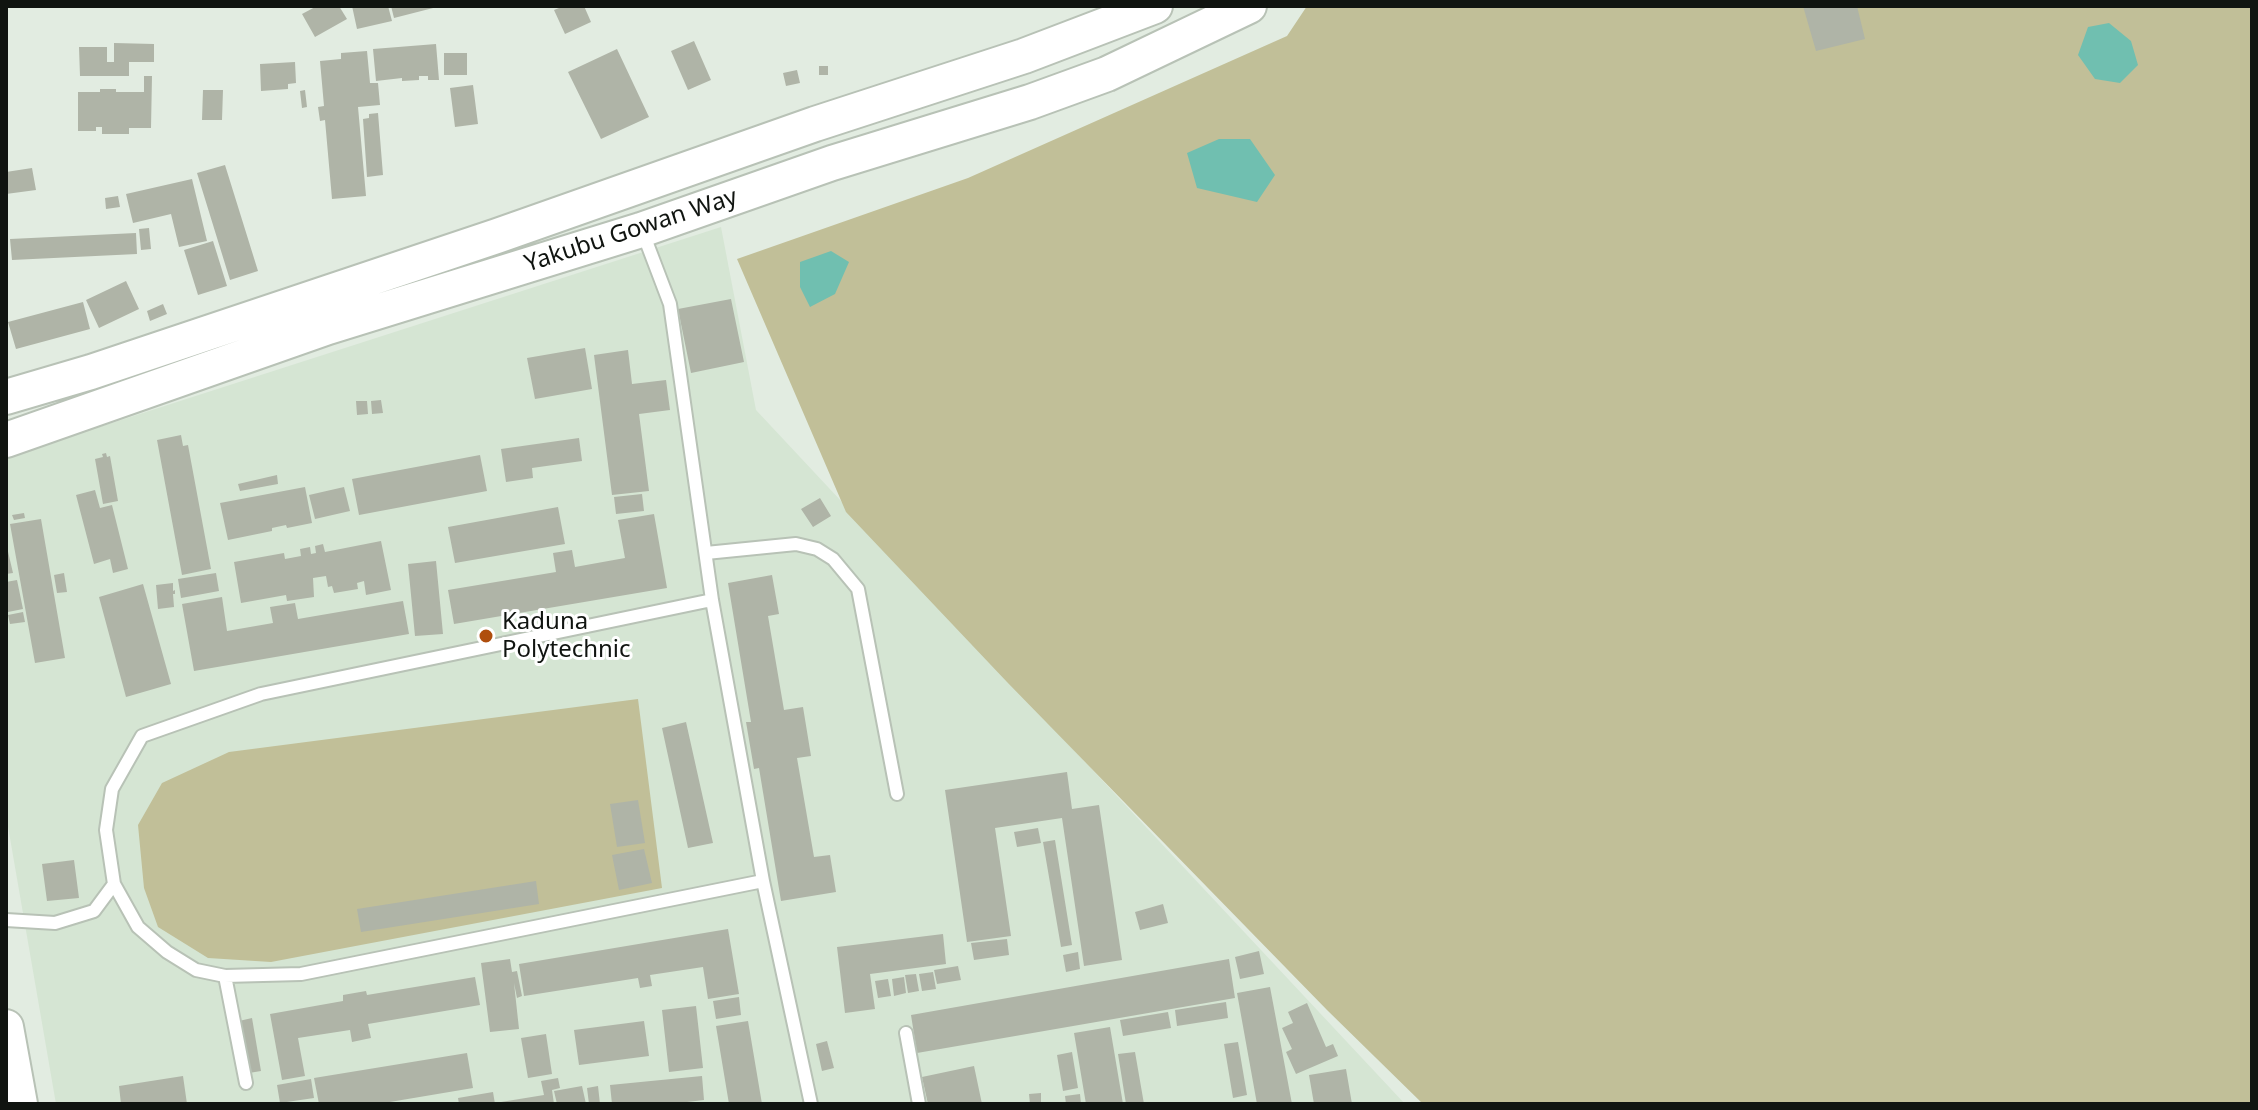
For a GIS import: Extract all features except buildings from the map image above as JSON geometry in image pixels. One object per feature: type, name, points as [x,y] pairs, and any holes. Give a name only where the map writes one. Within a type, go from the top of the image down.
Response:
[{"type":"street","name":"Yakubu Gowan Way","points":[[6,397],[91,372],[497,236],[815,124],[1024,56],[1155,6]]},
{"type":"street","name":"Yakubu Gowan Way","points":[[6,440],[328,327],[641,230],[832,163],[1030,102],[1095,79],[1249,6]]},
{"type":"street","points":[[6,1027],[20,1104]]},
{"type":"lane","points":[[641,230],[670,304],[712,600],[763,881],[811,1104]]},
{"type":"lane","points":[[706,553],[796,544],[817,549],[833,559],[858,589],[897,794]]},
{"type":"lane","points":[[712,600],[261,694],[142,736],[112,789],[106,830],[114,884],[138,927],[167,952],[196,970],[225,976],[301,974],[763,881]]},
{"type":"lane","points":[[6,920],[55,923],[94,911],[114,884]]},
{"type":"lane","points":[[225,976],[246,1083]]},
{"type":"lane","points":[[906,1033],[919,1104]]},
{"type":"shaded area","points":[[1307,6],[2252,6],[2252,1104],[1423,1104],[1007,682],[846,512],[737,259],[968,178],[1287,36]]},
{"type":"shaded area","name":"Kaduna Polytechnic","points":[[721,227],[756,410],[1405,1104],[56,1104],[6,815],[6,457]]},
{"type":"shaded area","points":[[638,699],[662,888],[271,962],[208,958],[158,927],[144,888],[138,825],[162,783],[229,752]]},
{"type":"water","points":[[2109,23],[2131,41],[2138,65],[2120,83],[2095,79],[2078,55],[2088,27]]},
{"type":"water","points":[[1219,139],[1250,139],[1275,175],[1257,202],[1197,188],[1187,153]]},
{"type":"water","points":[[831,251],[849,262],[835,294],[810,307],[800,287],[800,262]]},
{"type":"place","name":"Kaduna Polytechnic","points":[[486,636]]}]
